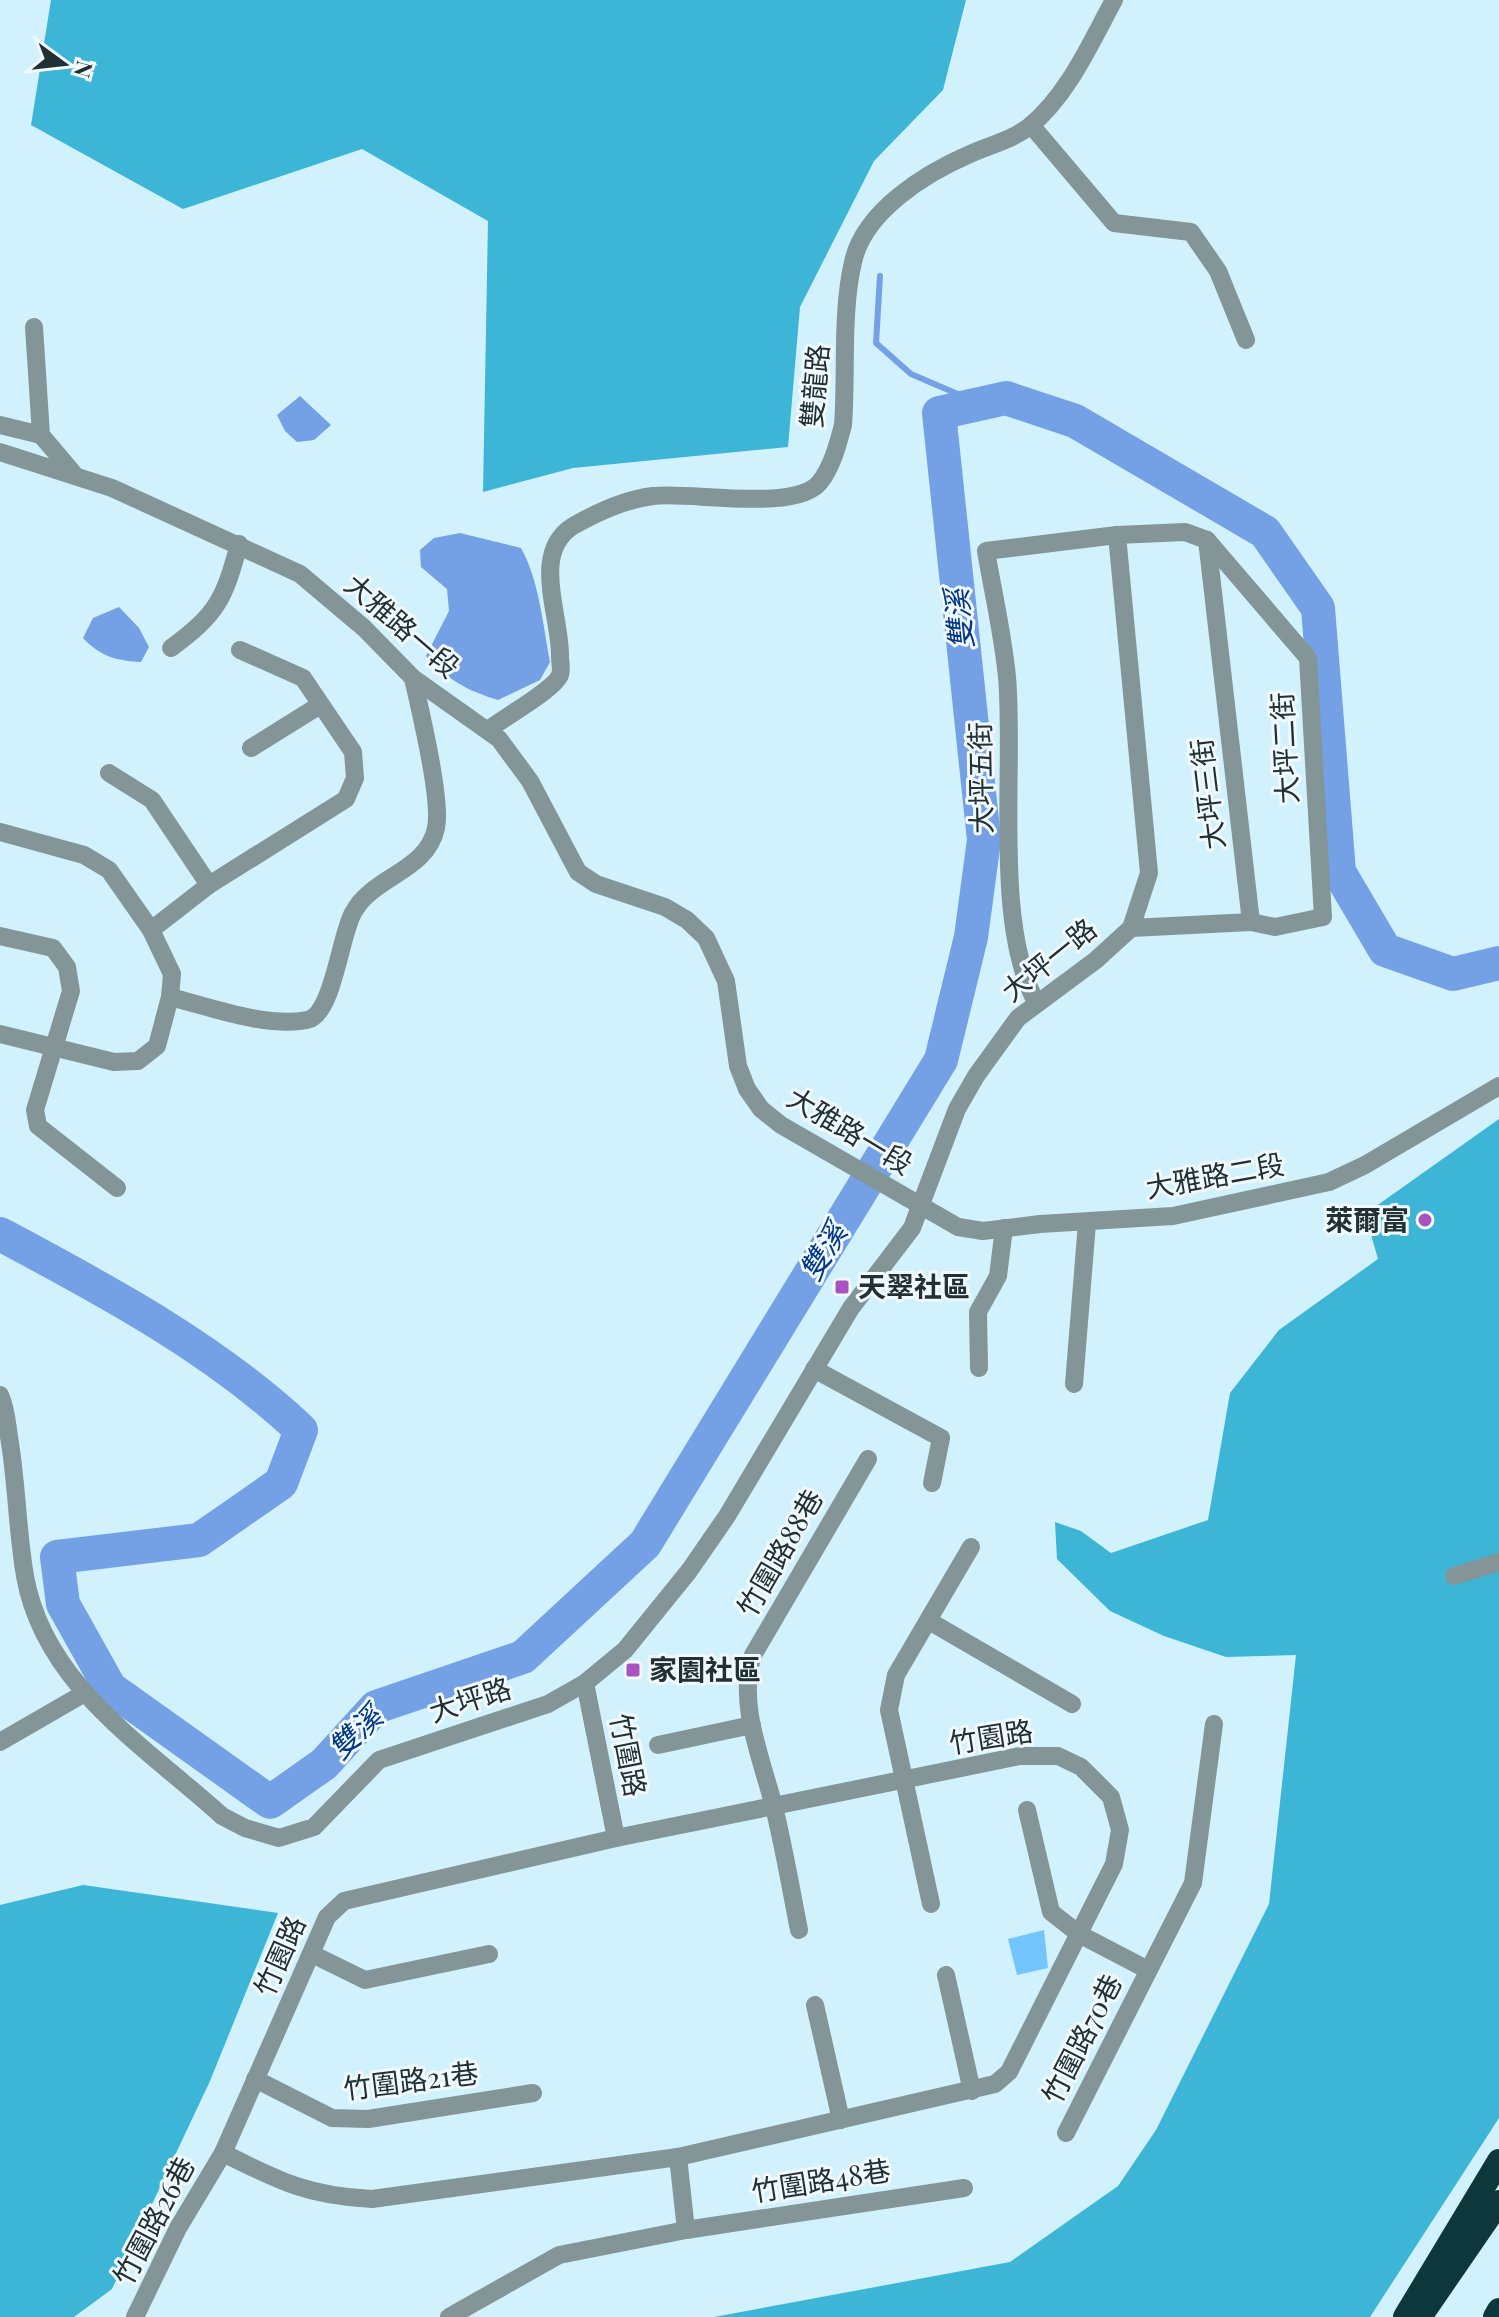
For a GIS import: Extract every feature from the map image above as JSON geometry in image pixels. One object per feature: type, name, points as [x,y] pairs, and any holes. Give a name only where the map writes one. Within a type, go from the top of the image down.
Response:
[{"type":"highway","points":[[1405,2317],[1499,2161]]},
{"type":"highway","points":[[1420,2317],[1499,2202]]},
{"type":"highway","points":[[1495,2317],[1499,2310]]},
{"type":"street","name":"雙龍路","points":[[488,730],[518,706],[544,694],[560,675],[560,640],[548,567],[555,543],[571,527],[606,510],[653,496],[779,497],[801,494],[819,483],[837,449],[843,425],[853,261],[864,234],[905,192],[970,154],[1002,143],[1031,125],[1076,70],[1114,0]]},
{"type":"street","points":[[1031,125],[1114,223],[1191,232],[1218,271],[1246,340]]},
{"type":"street","points":[[34,327],[41,435],[76,477]]},
{"type":"street","points":[[0,425],[41,435]]},
{"type":"street","name":"大雅路一段","points":[[0,452],[112,488],[300,574],[364,628],[413,678],[488,730],[516,758],[578,872],[596,884],[665,907],[687,920],[706,938],[726,981],[733,1043],[747,1089],[761,1109],[781,1125],[921,1206]]},
{"type":"street","points":[[1118,543],[1185,532],[1207,540]]},
{"type":"street","name":"大坪三街","points":[[1207,540],[1251,922]]},
{"type":"street","name":"大坪二街","points":[[1207,540],[1308,658],[1323,917],[1275,927],[1251,922]]},
{"type":"street","name":"大坪五街","points":[[1036,1002],[1025,981],[1017,951],[1012,890],[1007,676],[986,551],[1118,543]]},
{"type":"street","name":"大坪一路","points":[[921,1206],[957,1109],[1003,1038],[1036,1002],[1086,969],[1131,928],[1149,873],[1118,543]]},
{"type":"street","points":[[171,648],[199,627],[218,607],[239,544]]},
{"type":"street","points":[[151,930],[209,885],[346,799],[355,778],[353,752],[303,678],[240,650]]},
{"type":"street","points":[[170,997],[256,1018],[309,1020],[325,1009],[354,910],[427,852],[437,826],[413,678]]},
{"type":"street","points":[[251,748],[320,705]]},
{"type":"street","points":[[109,773],[152,800],[209,885]]},
{"type":"street","points":[[0,832],[84,855],[109,870],[151,930],[172,974],[170,997],[157,1046],[138,1061],[114,1062],[0,1034]]},
{"type":"street","points":[[1131,928],[1251,922]]},
{"type":"street","points":[[0,936],[53,948],[67,967],[71,991],[35,1110],[38,1126],[117,1188]]},
{"type":"street","name":"大雅路二段","points":[[921,1206],[958,1227],[983,1231],[1173,1216],[1329,1182],[1423,1133],[1499,1086]]},
{"type":"street","name":"大坪路","points":[[0,1395],[7,1465],[25,1577],[33,1605],[56,1655],[83,1694],[222,1816],[245,1828],[279,1838],[314,1827],[379,1760],[548,1704],[585,1683],[625,1650],[689,1571],[727,1516],[851,1308],[912,1228],[921,1206]]},
{"type":"street","points":[[1074,1384],[1087,1223]]},
{"type":"street","points":[[979,1368],[978,1312],[998,1276],[1004,1228]]},
{"type":"street","points":[[814,1369],[941,1438],[932,1483]]},
{"type":"street","name":"竹圍路88巷","points":[[799,1930],[774,1808],[752,1725],[746,1677],[753,1655],[868,1459]]},
{"type":"street","points":[[931,1904],[889,1710],[896,1675],[971,1547]]},
{"type":"street","points":[[1454,1576],[1499,1562]]},
{"type":"street","points":[[929,1621],[1072,1704]]},
{"type":"street","name":"竹圍路","points":[[585,1683],[616,1838]]},
{"type":"street","points":[[0,1742],[83,1694]]},
{"type":"street","name":"竹圍路70巷","points":[[1066,2133],[1193,1883],[1214,1724]]},
{"type":"street","points":[[658,1745],[752,1725]]},
{"type":"street","name":"竹園路","points":[[1020,1756],[1058,1756],[1081,1767],[1111,1797],[1120,1830],[1114,1864],[1009,2072],[995,2084],[678,2157],[372,2199],[328,2197],[292,2187],[223,2153],[327,1917],[344,1901],[616,1838],[905,1780],[1020,1756]]},
{"type":"street","name":"竹圍路70巷","points":[[1027,1810],[1051,1912],[1079,1934],[1148,1970]]},
{"type":"street","points":[[312,1954],[365,1980],[489,1954]]},
{"type":"street","points":[[946,1975],[972,2091]]},
{"type":"street","points":[[815,2005],[841,2120]]},
{"type":"street","name":"竹圍路21巷","points":[[255,2079],[332,2118],[368,2119],[533,2093]]},
{"type":"street","name":"竹圍路26巷","points":[[135,2317],[178,2228],[223,2153]]},
{"type":"street","points":[[678,2157],[686,2230]]},
{"type":"street","name":"竹圍路48巷","points":[[449,2317],[559,2255],[686,2230],[964,2188]]},
{"type":"shaded area","points":[[51,0],[966,0],[943,90],[874,161],[800,307],[788,447],[573,468],[483,492],[488,221],[362,149],[183,209],[31,125]]},
{"type":"shaded area","points":[[300,396],[331,425],[314,440],[297,442],[285,431],[277,415]]},
{"type":"shaded area","points":[[460,533],[521,548],[540,603],[550,662],[540,680],[498,700],[458,683],[426,656],[449,611],[447,589],[421,567],[420,550],[434,538]]},
{"type":"shaded area","points":[[119,607],[139,628],[149,647],[141,662],[109,656],[83,638],[93,618]]},
{"type":"shaded area","points":[[1499,1119],[1499,2118],[1370,2317],[714,2317],[1010,2262],[1118,2186],[1156,2130],[1269,1904],[1296,1655],[1226,1657],[1164,1636],[1110,1611],[1057,1559],[1055,1522],[1081,1531],[1111,1553],[1208,1520],[1230,1393],[1279,1330],[1378,1259],[1365,1214]]},
{"type":"shaded area","points":[[83,1885],[278,1913],[210,2081],[112,2289],[74,2317],[0,2317],[0,1905]]},
{"type":"building","points":[[1044,1930],[1048,1968],[1017,1975],[1008,1939]]},
{"type":"waterway","points":[[880,276],[876,343],[911,374],[981,404]]},
{"type":"waterway","name":"雙溪","points":[[0,1234],[157,1322],[232,1373],[301,1430],[281,1483],[199,1540],[57,1557],[63,1604],[110,1688],[270,1802],[324,1764],[376,1707],[523,1657],[645,1544],[941,1060],[971,937],[984,840],[939,413],[1006,398],[1075,421],[1265,532],[1318,608],[1339,872],[1385,950],[1453,974],[1499,963]]},
{"type":"place","name":"萊爾富","points":[[1425,1220]]},
{"type":"place","name":"天翠社區","points":[[842,1287]]},
{"type":"place","name":"家園社區","points":[[633,1670]]}]
